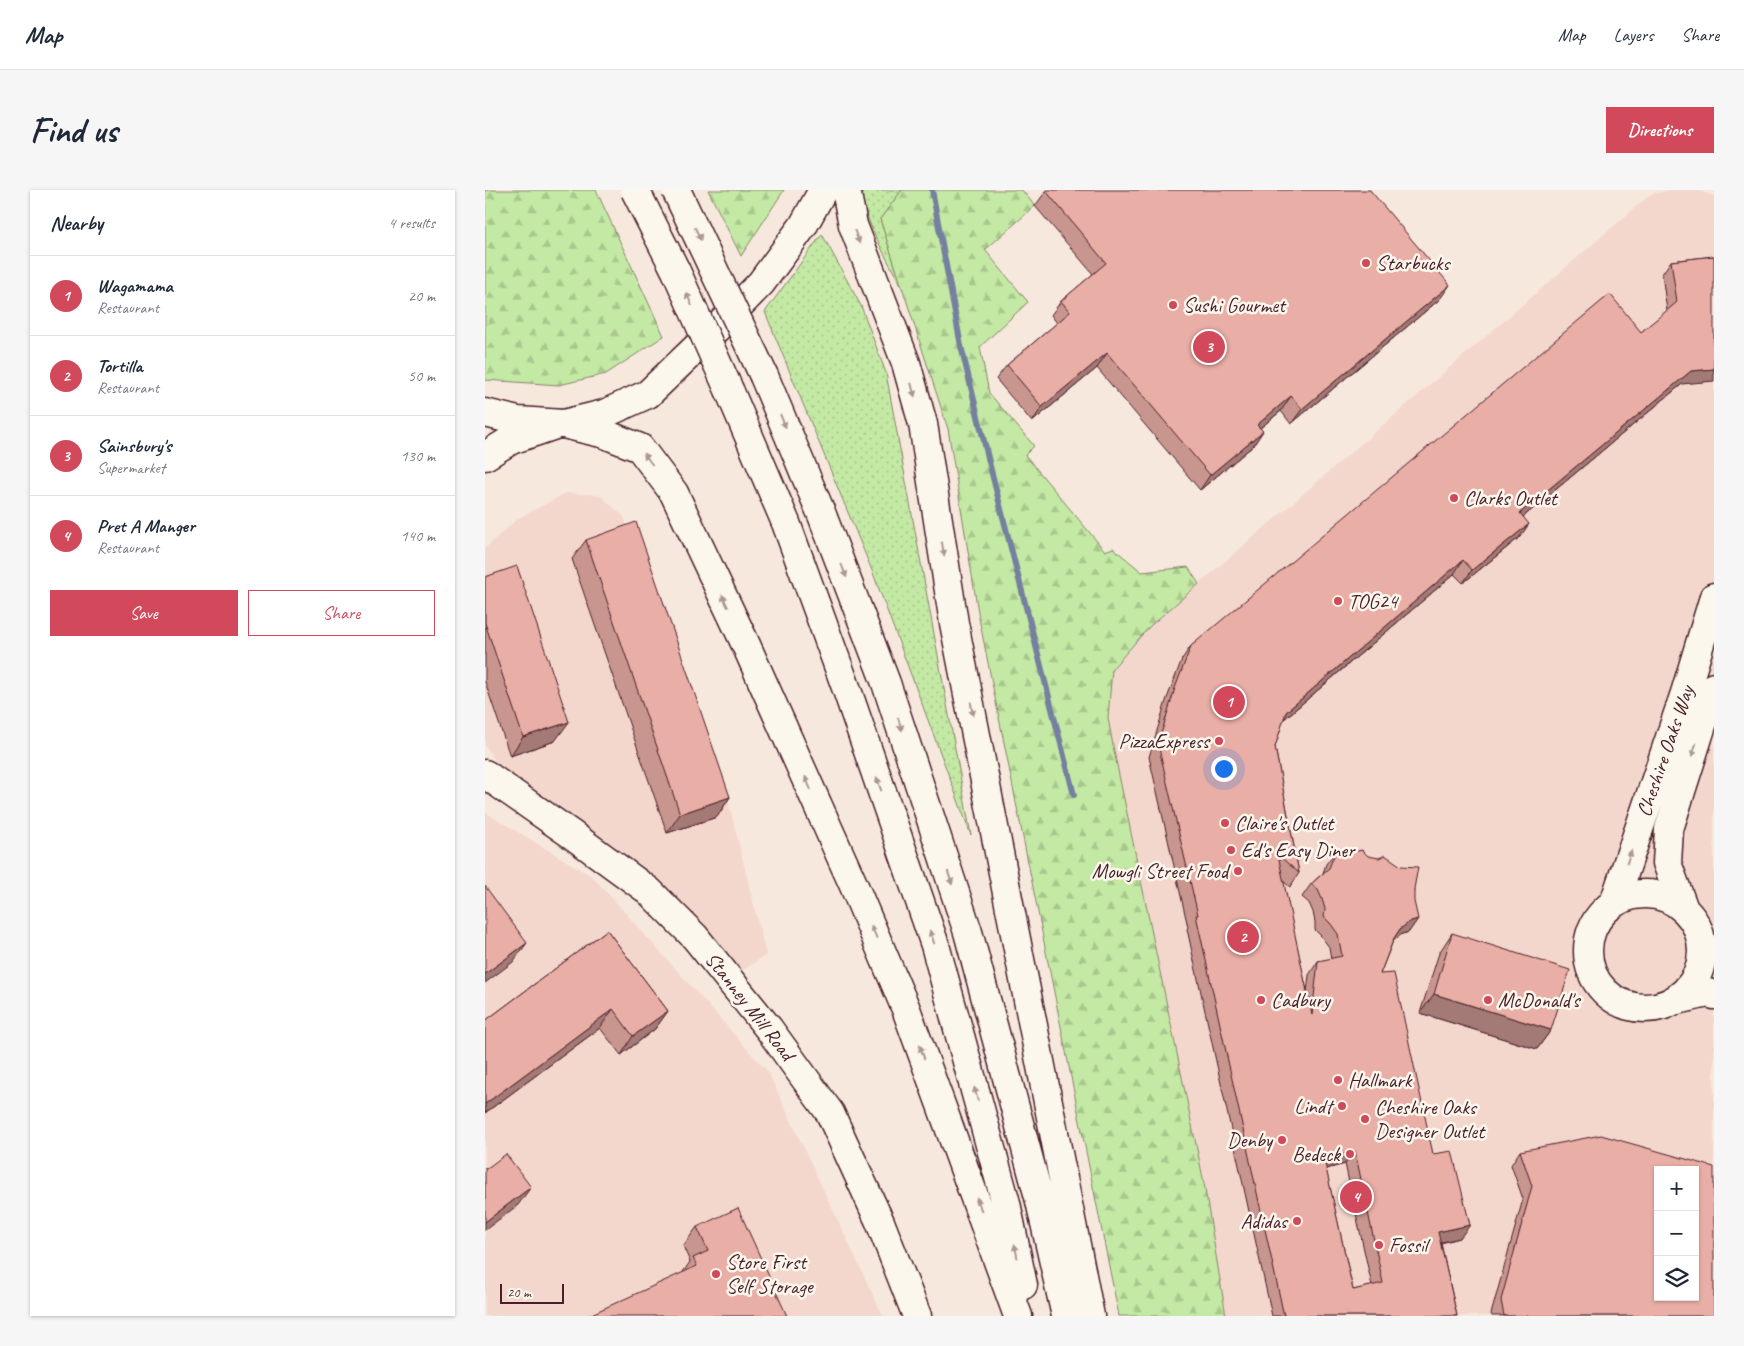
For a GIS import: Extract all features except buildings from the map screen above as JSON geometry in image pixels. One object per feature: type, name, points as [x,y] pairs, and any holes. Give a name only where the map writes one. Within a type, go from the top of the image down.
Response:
[{"type":"main road","points":[[635,190],[677,271],[786,523],[847,690],[935,945],[1006,1203],[1029,1316]]},
{"type":"main road","points":[[676,190],[764,376],[822,515],[886,682],[968,932],[1040,1201],[1066,1316]]},
{"type":"main road","points":[[485,456],[511,440],[560,424],[604,414],[648,394],[761,283],[803,226],[823,190]]},
{"type":"main road","points":[[846,190],[853,225],[906,363],[923,424],[955,622],[1090,1316]]},
{"type":"main road","points":[[485,412],[518,421],[560,424],[605,434],[640,448],[674,493],[746,645],[907,1009],[1018,1316]]},
{"type":"main road","name":"Cheshire Oaks Way","points":[[1613,903],[1685,693],[1714,597]]},
{"type":"main road","name":"Cheshire Oaks Way","points":[[1684,909],[1667,862],[1669,829],[1714,687]]},
{"type":"main road","name":"Stanney Mill Road","points":[[485,774],[649,891],[695,937],[757,1014],[830,1113],[880,1222],[917,1316]]},
{"type":"main road","points":[[1677,1000],[1695,980],[1708,947],[1695,921],[1673,900],[1660,896],[1641,894],[1626,897],[1613,903],[1597,921],[1591,932],[1588,944],[1590,965],[1597,983],[1605,992],[1617,1001],[1634,1008],[1661,1007],[1677,1000],[1708,994],[1714,995]]},
{"type":"shaded area","name":"Cheshire Oaks Designer Outlet","points":[[1670,190],[1697,190],[1714,196],[1714,1316],[1226,1316],[1204,1183],[1108,718],[1112,669],[1150,626],[1651,194]]},
{"type":"shaded area","points":[[566,493],[600,495],[624,517],[725,787],[766,955],[740,972],[500,768],[485,745],[485,548],[517,519]]},
{"type":"shaded area","points":[[485,812],[593,877],[768,1072],[883,1316],[485,1316]]},
{"type":"green space","points":[[485,190],[596,190],[664,336],[606,374],[559,385],[485,380]]},
{"type":"green space","points":[[708,190],[784,190],[741,256]]},
{"type":"green space","points":[[862,190],[902,190],[880,219],[903,290],[871,227],[866,214]]},
{"type":"green space","points":[[902,190],[1022,190],[1035,206],[985,250],[1028,302],[980,347],[989,393],[1034,446],[1025,455],[1105,551],[1113,548],[1142,572],[1188,567],[1199,584],[1150,626],[1112,669],[1108,718],[1204,1183],[1226,1316],[1119,1316],[979,618],[948,429],[880,219]]},
{"type":"green space","points":[[822,234],[861,306],[886,373],[971,835],[873,573],[765,312]]},
{"type":"waterway","points":[[932,190],[961,346],[1074,795]]},
{"type":"place","name":"Starbucks","points":[[1366,263]]},
{"type":"place","name":"Sushi Gourmet","points":[[1173,305]]},
{"type":"place","name":"Sainsbury's","points":[[1209,347]]},
{"type":"place","name":"Clarks Outlet","points":[[1454,498]]},
{"type":"place","name":"TOG24","points":[[1338,601]]},
{"type":"place","name":"Wagamama","points":[[1229,702]]},
{"type":"place","name":"PizzaExpress","points":[[1219,741]]},
{"type":"place","name":"Claire's Outlet","points":[[1225,823]]},
{"type":"place","name":"Ed's Easy Diner","points":[[1231,850]]},
{"type":"place","name":"Mowgli Street Food","points":[[1238,871]]},
{"type":"place","name":"Tortilla","points":[[1243,937]]},
{"type":"place","name":"Cadbury","points":[[1261,1000]]},
{"type":"place","name":"McDonald's","points":[[1488,1000]]},
{"type":"place","name":"Hallmark","points":[[1338,1080]]},
{"type":"place","name":"Lindt","points":[[1342,1106]]},
{"type":"place","name":"Cheshire Oaks Designer Outlet","points":[[1365,1119]]},
{"type":"place","name":"Denby","points":[[1282,1140]]},
{"type":"place","name":"Bedeck","points":[[1350,1154]]},
{"type":"place","name":"Pret A Manger","points":[[1356,1197]]},
{"type":"place","name":"Adidas","points":[[1297,1221]]},
{"type":"place","name":"Fossil","points":[[1379,1245]]},
{"type":"place","name":"Store First Self Storage","points":[[716,1274]]}]
